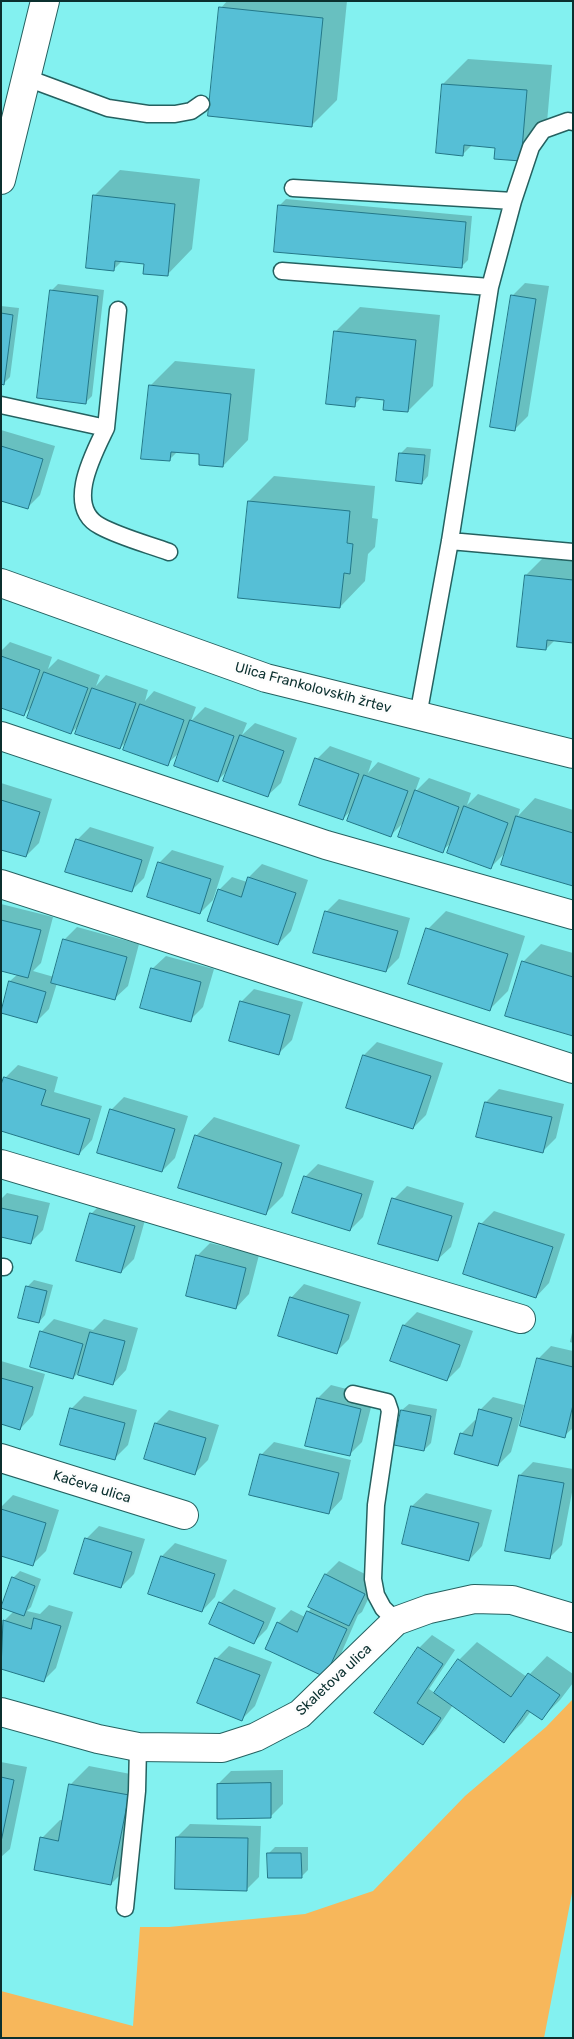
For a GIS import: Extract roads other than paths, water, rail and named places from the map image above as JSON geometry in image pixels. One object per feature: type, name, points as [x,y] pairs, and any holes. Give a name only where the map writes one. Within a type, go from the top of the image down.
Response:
[{"type":"street","points":[[1,180],[45,1]]},
{"type":"street","name":"Ulica Frankolovskih žrtev","points":[[1,583],[266,678],[573,754]]},
{"type":"street","points":[[1,736],[326,845],[573,915]]},
{"type":"street","points":[[1,884],[573,1069]]},
{"type":"street","points":[[1,1164],[522,1319]]},
{"type":"street","name":"Kačeva ulica","points":[[1,1458],[184,1515]]},
{"type":"street","name":"Skaletova ulica","points":[[1,1712],[98,1739],[138,1747],[222,1748],[256,1737],[300,1714],[396,1621],[430,1609],[474,1599],[512,1600],[573,1618]]},
{"type":"lane","points":[[27,78],[108,108],[148,114],[174,114],[192,111],[201,104]]},
{"type":"lane","points":[[418,716],[450,541],[490,287],[513,201],[531,147],[543,130],[568,121],[573,122]]},
{"type":"lane","points":[[293,188],[513,201]]},
{"type":"lane","points":[[282,271],[490,287]]},
{"type":"lane","points":[[118,310],[106,428],[91,458],[84,478],[83,502],[87,514],[98,526],[169,552]]},
{"type":"lane","points":[[1,405],[106,428]]},
{"type":"lane","points":[[450,541],[573,552]]},
{"type":"lane","points":[[353,1394],[387,1402],[390,1411],[376,1505],[373,1579],[376,1595],[383,1608],[396,1621]]},
{"type":"lane","points":[[125,1908],[137,1791],[138,1747]]}]
